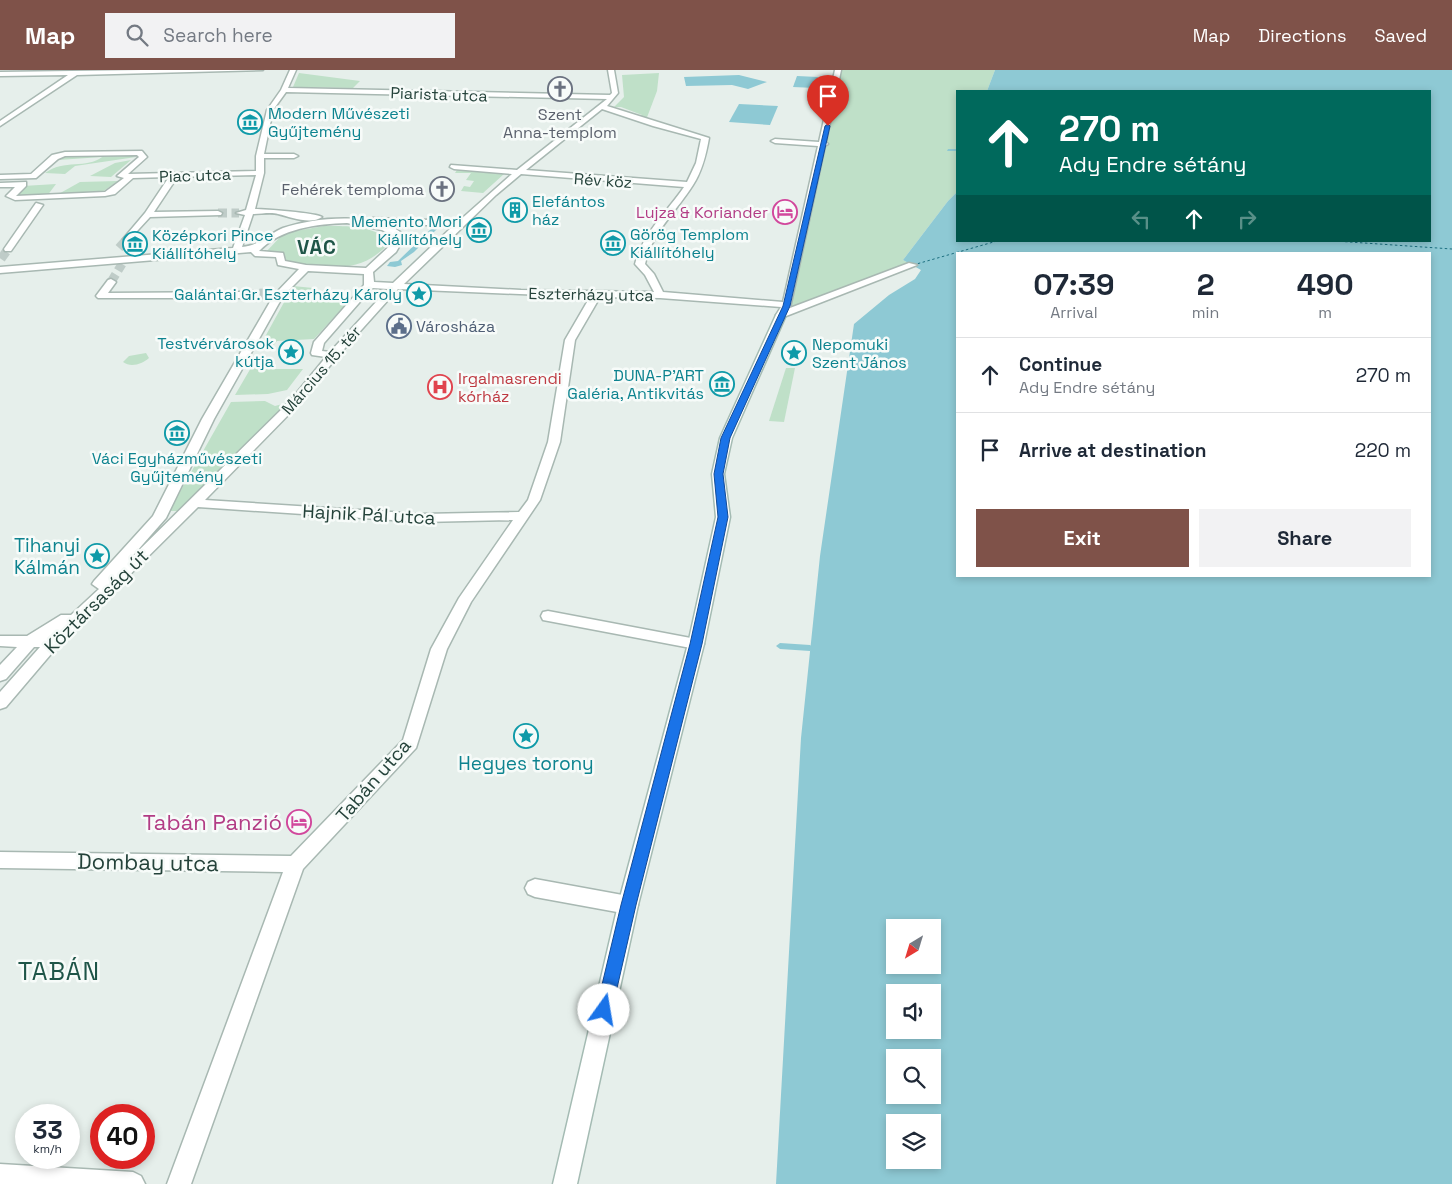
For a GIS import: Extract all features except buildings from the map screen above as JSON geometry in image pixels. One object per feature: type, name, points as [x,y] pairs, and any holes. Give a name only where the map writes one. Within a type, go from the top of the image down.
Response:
[{"type":"street","points":[[0,74],[260,70]]},
{"type":"street","points":[[237,250],[260,175],[260,156],[270,110],[284,90],[293,70]]},
{"type":"street","points":[[518,174],[613,97],[615,93],[611,70]]},
{"type":"street","points":[[565,1184],[628,905],[696,644],[723,517],[718,474],[726,438],[784,310],[824,144],[838,70]]},
{"type":"street","points":[[0,124],[77,72]]},
{"type":"street","name":"Piarista utca","points":[[284,90],[613,97]]},
{"type":"street","points":[[603,106],[655,125],[705,138],[697,170],[689,186],[642,250],[640,264],[650,274],[660,295]]},
{"type":"street","points":[[775,141],[824,144]]},
{"type":"street","points":[[143,154],[144,157],[121,176],[131,176],[112,192],[105,194],[15,198],[10,196],[55,157],[61,155],[143,154]]},
{"type":"street","points":[[260,156],[294,156]]},
{"type":"street","name":"Rév köz","points":[[454,167],[518,174],[689,186]]},
{"type":"street","name":"Március 15. tér","points":[[196,503],[294,402],[333,355],[396,287],[518,174]]},
{"type":"street","name":"Piac utca","points":[[131,176],[260,175]]},
{"type":"street","points":[[0,177],[33,176]]},
{"type":"street","points":[[127,239],[148,215],[172,179]]},
{"type":"street","points":[[0,185],[23,184]]},
{"type":"street","points":[[8,249],[38,205]]},
{"type":"street","points":[[239,213],[278,211],[291,216],[462,224]]},
{"type":"street","points":[[148,215],[218,213]]},
{"type":"street","points":[[0,270],[109,260],[123,262],[255,249],[263,241],[284,230],[324,221],[352,224],[366,223],[393,231],[401,236],[396,248],[368,271],[306,268],[281,263],[282,254],[255,253],[255,249]]},
{"type":"street","points":[[109,260],[119,248]]},
{"type":"street","points":[[386,248],[396,248]]},
{"type":"street","points":[[784,310],[912,265]]},
{"type":"street","points":[[0,675],[24,641],[64,622],[159,518],[208,419],[279,295],[306,268]]},
{"type":"street","points":[[333,355],[316,354],[319,342],[369,285],[368,271]]},
{"type":"street","points":[[111,282],[101,296],[243,295]]},
{"type":"street","name":"Eszterházy utca","points":[[369,285],[596,295],[660,295],[784,310]]},
{"type":"street","points":[[267,294],[279,295]]},
{"type":"street","name":"Tabán utca","points":[[179,1184],[296,864],[410,743],[439,649],[464,601],[524,516],[540,486],[554,442],[570,340],[596,295]]},
{"type":"street","name":"Hajnik Pál utca","points":[[196,503],[422,518],[524,516]]},
{"type":"street","name":"Köztársaság út","points":[[0,703],[52,643],[196,503]]},
{"type":"street","points":[[548,616],[696,644]]},
{"type":"street","points":[[0,641],[52,643]]},
{"type":"street","name":"Dombay utca","points":[[0,860],[296,864]]},
{"type":"street","points":[[535,888],[628,905]]},
{"type":"street","points":[[0,1176],[133,1184]]},
{"type":"green space","points":[[838,70],[995,70],[987,90],[956,90],[956,193],[903,260],[912,265],[781,315]]},
{"type":"green space","points":[[299,73],[360,81],[353,88],[293,87]]},
{"type":"green space","points":[[659,73],[657,91],[646,120],[632,118],[642,115],[621,107],[614,107],[624,97],[622,75]]},
{"type":"green space","points":[[132,156],[136,157],[75,166],[65,174],[45,173],[60,166],[89,163],[102,157],[58,160],[65,157]]},
{"type":"green space","points":[[131,160],[111,177],[90,176],[115,163]]},
{"type":"green space","points":[[457,170],[504,174],[483,193],[461,191],[464,186],[470,187],[474,181],[466,180],[471,173],[455,173]]},
{"type":"green space","points":[[118,181],[102,192],[55,196],[80,182]]},
{"type":"green space","points":[[56,184],[47,196],[14,196],[23,186]]},
{"type":"green space","points":[[324,226],[368,229],[383,236],[390,242],[379,253],[367,260],[355,265],[342,267],[285,262],[283,254],[265,253],[284,233]]},
{"type":"green space","points":[[293,286],[313,288],[303,299],[348,302],[314,339],[277,341],[273,346],[260,346]]},
{"type":"green space","points":[[146,353],[149,358],[143,362],[129,365],[123,362],[129,356]]},
{"type":"green space","points":[[252,366],[267,366],[266,369],[303,369],[287,390],[268,394],[235,395]]},
{"type":"green space","points":[[786,368],[795,368],[784,422],[769,421]]},
{"type":"green space","points":[[265,401],[275,406],[290,402],[180,511],[169,511],[231,402]]},
{"type":"water","points":[[995,70],[1452,70],[1452,1184],[776,1184],[801,738],[820,556],[854,324],[889,295],[915,279],[921,270],[903,260],[956,193],[956,242],[1431,242],[1431,90],[987,90]]},
{"type":"water","points":[[739,75],[767,82],[748,89],[732,85],[686,86],[684,77]]},
{"type":"water","points":[[797,76],[818,77],[815,88],[793,87]]},
{"type":"water","points":[[739,104],[778,106],[770,125],[729,122]]},
{"type":"water","points":[[440,226],[414,252],[401,261],[402,265],[395,267],[387,266],[390,262],[398,261],[432,228]]},
{"type":"waterway","points":[[948,150],[956,150]]},
{"type":"waterway","points":[[780,646],[810,648]]},
{"type":"ferry route","points":[[958,252],[994,242]]},
{"type":"ferry route","points":[[1350,242],[1452,249]]},
{"type":"ferry route","points":[[913,265],[956,253]]},
{"type":"tunnel","points":[[218,213],[239,213]]},
{"type":"tunnel","points":[[119,248],[127,239]]},
{"type":"tunnel","points":[[1,259],[8,249]]},
{"type":"tunnel","points":[[111,282],[122,264]]},
{"type":"tunnel","points":[[243,295],[265,294]]},
{"type":"place","name":"Szent Anna-templom","points":[[560,89]]},
{"type":"place","name":"Modern Művészeti Gyűjtemény","points":[[250,122]]},
{"type":"place","name":"Fehérek temploma","points":[[442,189]]},
{"type":"place","name":"Elefántos ház","points":[[515,210]]},
{"type":"place","name":"Lujza & Koriander","points":[[785,212]]},
{"type":"place","name":"Memento Mori Kiállítóhely","points":[[479,230]]},
{"type":"place","name":"Görög Templom Kiállítóhely","points":[[613,243]]},
{"type":"place","name":"Középkori Pince Kiállítóhely","points":[[135,244]]},
{"type":"place","name":"Galántai Gr. Eszterházy Károly","points":[[419,294]]},
{"type":"place","name":"Városháza","points":[[399,326]]},
{"type":"place","name":"Testvérvárosok kútja","points":[[291,352]]},
{"type":"place","name":"Nepomuki Szent János","points":[[794,353]]},
{"type":"place","name":"DUNA-P'ART Galéria, Antikvitás","points":[[722,384]]},
{"type":"place","name":"Irgalmasrendi kórház","points":[[440,387]]},
{"type":"place","name":"Váci Egyházművészeti Gyűjtemény","points":[[177,433]]},
{"type":"place","name":"Tihanyi Kálmán","points":[[97,556]]},
{"type":"place","name":"Hegyes torony","points":[[526,736]]},
{"type":"place","name":"Tabán Panzió","points":[[299,822]]},
{"type":"district","name":"VÁC","points":[[317,247]]},
{"type":"district","name":"TABÁN","points":[[59,971]]},
{"type":"route","points":[[604,1010],[628,905],[696,644],[723,517],[718,474],[726,438],[781,315],[787,306],[828,126]]}]
